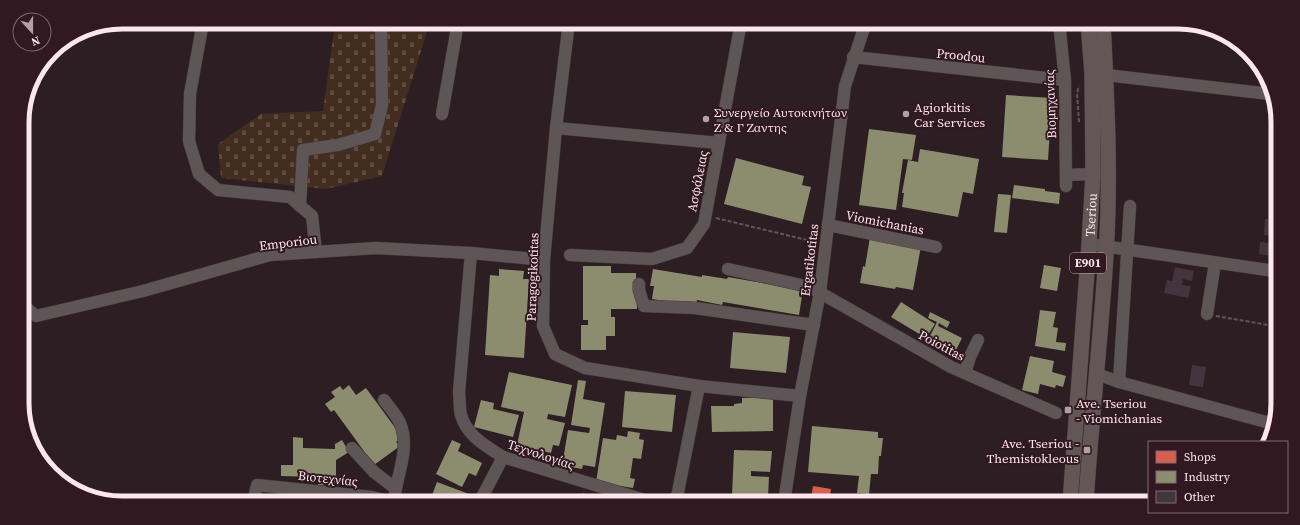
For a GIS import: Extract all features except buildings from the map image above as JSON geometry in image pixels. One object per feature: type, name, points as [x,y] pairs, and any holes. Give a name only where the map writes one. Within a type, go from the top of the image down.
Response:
[{"type":"main road","name":"Tseriou","points":[[1071,496],[1093,174],[1092,74],[1089,29]]},
{"type":"main road","name":"Tseriou","points":[[1087,496],[1106,246],[1108,175],[1103,29]]},
{"type":"street","points":[[202,29],[190,94],[189,140],[199,174],[218,190],[290,197],[312,216],[316,252]]},
{"type":"street","points":[[300,206],[303,150],[338,145],[375,134],[382,105],[381,29]]},
{"type":"street","points":[[442,114],[457,29]]},
{"type":"street","name":"Paragogikotitas","points":[[569,29],[556,128],[544,260],[543,326],[555,354],[584,368],[699,386],[800,396]]},
{"type":"street","name":"Ασφάλειας","points":[[570,256],[652,259],[687,248],[704,224],[740,29]]},
{"type":"street","name":"Ergatikotitas","points":[[785,496],[800,396],[820,292],[845,86],[853,57],[863,29]]},
{"type":"street","name":"Βιομηχανίας","points":[[1061,29],[1065,80],[1066,180],[1093,174]]},
{"type":"street","name":"Proodou","points":[[853,57],[1065,80]]},
{"type":"street","points":[[1106,75],[1266,94]]},
{"type":"street","points":[[556,128],[719,143]]},
{"type":"street","points":[[1119,382],[1130,206]]},
{"type":"street","name":"Viomichanias","points":[[828,225],[936,247]]},
{"type":"street","points":[[1089,244],[1271,270]]},
{"type":"street","name":"Emporiou","points":[[29,310],[36,316],[143,290],[270,255],[376,248],[471,253],[544,260]]},
{"type":"street","name":"Τεχνολογίας","points":[[471,253],[459,392],[461,414],[468,431],[485,446],[503,457],[631,496]]},
{"type":"street","points":[[1207,314],[1215,263]]},
{"type":"street","name":"Poiotitas","points":[[728,269],[810,287],[951,367],[1056,413]]},
{"type":"street","points":[[639,284],[639,290],[644,306],[694,308],[814,325]]},
{"type":"street","points":[[965,373],[970,357],[978,340]]},
{"type":"street","points":[[1097,374],[1119,382],[1269,422]]},
{"type":"street","points":[[677,496],[699,386]]},
{"type":"street","points":[[384,400],[396,415],[404,438],[404,456],[395,488],[395,496]]},
{"type":"street","points":[[352,448],[374,472],[395,488]]},
{"type":"street","points":[[483,496],[503,457]]},
{"type":"street","name":"Βιοτεχνίας","points":[[255,496],[257,485],[362,496]]},
{"type":"path","points":[[705,215],[826,244]]},
{"type":"path","points":[[1207,314],[1271,325]]},
{"type":"green space","points":[[310,29],[428,29],[382,176],[326,189],[221,178],[218,144],[261,114],[323,111],[334,31],[309,31]]},
{"type":"place","name":"Agiorkitis Car Services","points":[[906,114]]},
{"type":"place","name":"Συνεργείο Αυτοκινήτων Ζ & Γ Ζαντης","points":[[706,119]]},
{"type":"place","name":"Ave. Tseriou - Viomichanias","points":[[1068,410]]},
{"type":"place","name":"Ave. Tseriou - Themistokleous","points":[[1087,450]]}]
